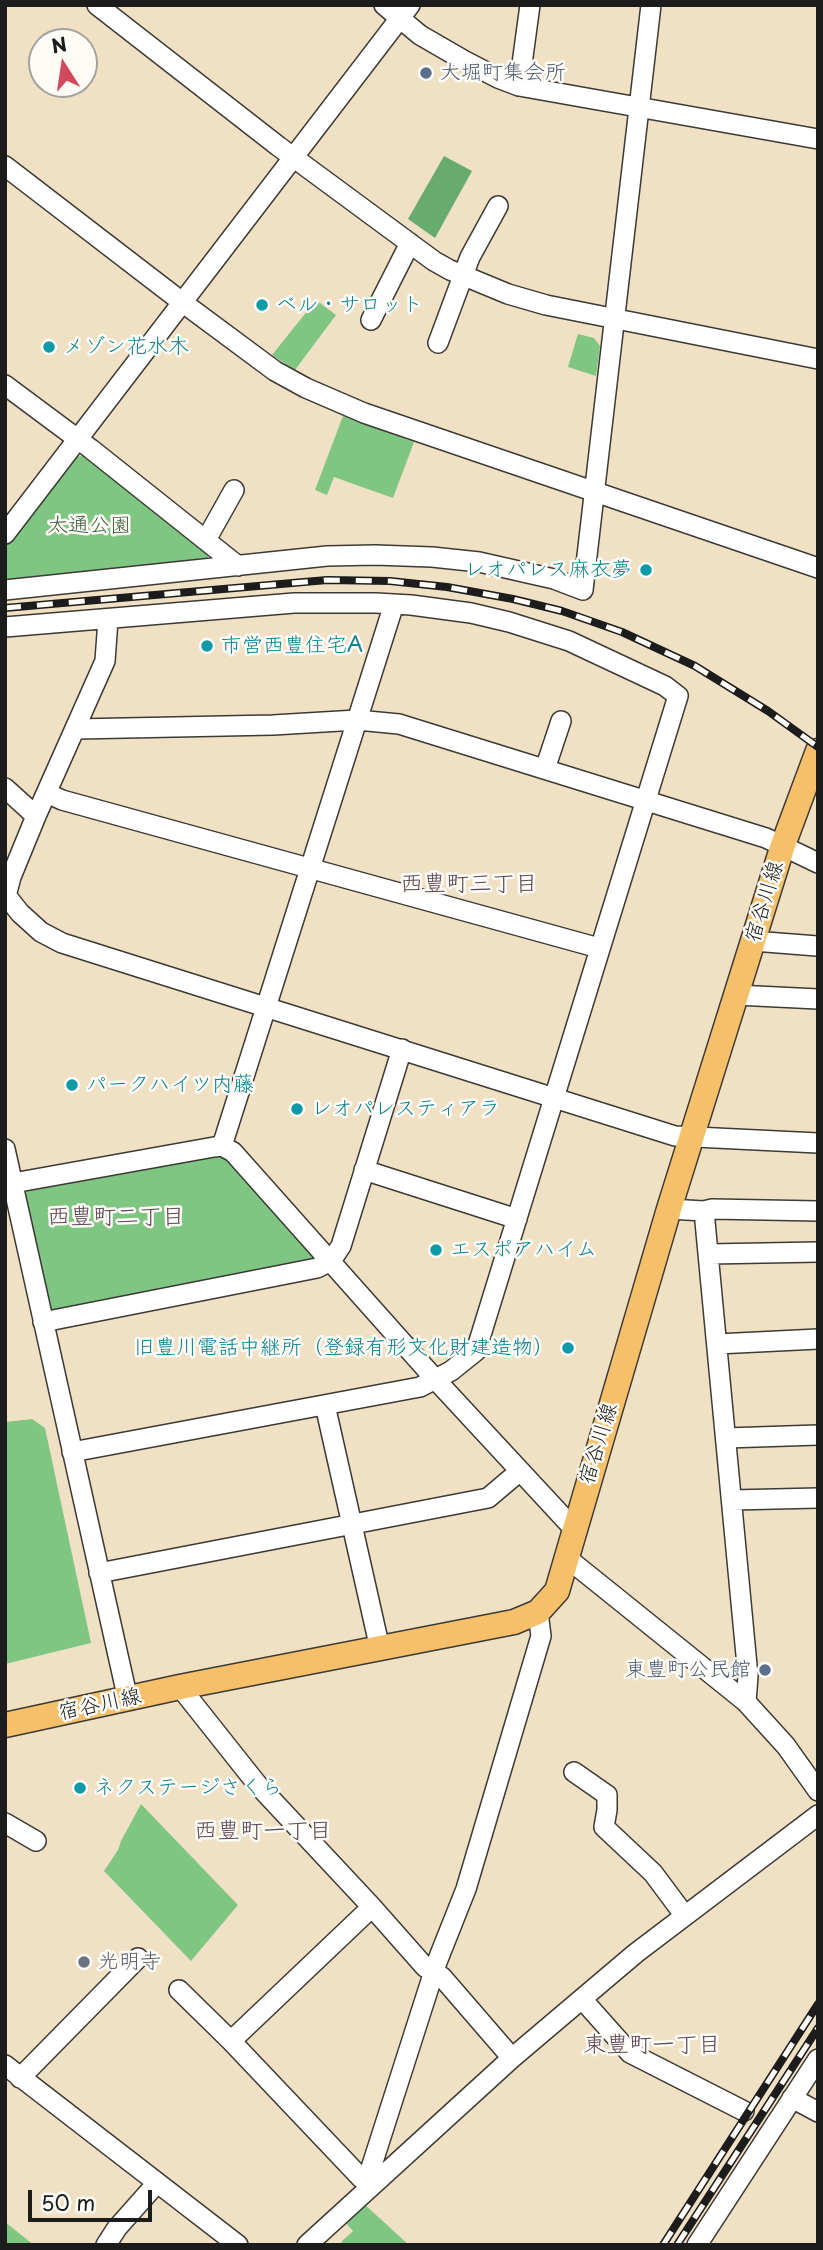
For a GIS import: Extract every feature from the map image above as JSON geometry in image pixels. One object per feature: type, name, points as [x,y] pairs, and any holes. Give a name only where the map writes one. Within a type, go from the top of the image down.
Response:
[{"type":"main road","name":"宿谷川線","points":[[5,1726],[180,1687],[514,1622],[538,1612],[557,1591],[669,1209],[783,845],[818,751]]},
{"type":"street","points":[[97,5],[278,146],[433,261],[462,276],[546,305],[818,359]]},
{"type":"street","points":[[384,5],[406,12],[421,35],[465,61],[519,86],[818,139]]},
{"type":"street","points":[[519,86],[530,5]]},
{"type":"street","points":[[5,590],[327,556],[432,557],[513,568],[583,590],[651,5]]},
{"type":"street","points":[[5,534],[406,12]]},
{"type":"street","points":[[5,166],[275,371],[336,402],[818,568]]},
{"type":"street","points":[[439,343],[470,257],[498,206]]},
{"type":"street","points":[[371,320],[410,243]]},
{"type":"street","points":[[5,385],[238,566]]},
{"type":"street","points":[[206,540],[234,490]]},
{"type":"street","points":[[5,627],[294,603],[394,604],[471,613],[536,630],[596,653],[666,686],[678,696],[476,1351],[452,1371],[419,1387],[72,1452]]},
{"type":"street","points":[[222,1146],[394,604]]},
{"type":"street","points":[[108,620],[105,662],[36,816],[11,877],[6,897],[41,932],[62,943],[676,1136],[818,1143]]},
{"type":"street","points":[[76,729],[246,726],[357,720],[411,727],[766,838],[818,863]]},
{"type":"street","points":[[545,769],[561,721]]},
{"type":"street","points":[[5,788],[36,816]]},
{"type":"street","points":[[47,793],[62,800],[599,948]]},
{"type":"street","points":[[753,942],[817,946]]},
{"type":"street","points":[[736,995],[818,999]]},
{"type":"street","points":[[43,1322],[317,1268],[331,1261],[341,1246],[402,1049]]},
{"type":"street","points":[[13,1183],[222,1146],[233,1152],[574,1530]]},
{"type":"street","points":[[5,1149],[128,1700]]},
{"type":"street","points":[[364,1170],[517,1219]]},
{"type":"street","points":[[669,1209],[818,1211]]},
{"type":"street","points":[[704,1211],[748,1676],[746,1702]]},
{"type":"street","points":[[709,1254],[818,1252]]},
{"type":"street","points":[[717,1344],[818,1339]]},
{"type":"street","points":[[325,1405],[380,1649]]},
{"type":"street","points":[[726,1438],[818,1435]]},
{"type":"street","points":[[99,1573],[488,1498],[520,1471]]},
{"type":"street","points":[[732,1500],[818,1498]]},
{"type":"street","points":[[567,1558],[746,1702],[786,1746],[818,1791]]},
{"type":"street","points":[[373,2184],[371,2168],[434,1972],[466,1889],[541,1636],[538,1612]]},
{"type":"street","points":[[180,1687],[257,1784],[425,1967],[443,1977],[513,2058]]},
{"type":"street","points":[[574,1772],[607,1795],[604,1827],[653,1873],[684,1916]]},
{"type":"street","points":[[307,2245],[513,2058],[636,1952],[818,1815]]},
{"type":"street","points":[[5,1824],[36,1841]]},
{"type":"street","points":[[231,2041],[372,1907]]},
{"type":"street","points":[[138,1958],[13,2071],[238,2245]]},
{"type":"street","points":[[179,1990],[360,2178],[373,2184]]},
{"type":"street","points":[[582,1999],[630,2053],[744,2111]]},
{"type":"street","points":[[698,2245],[818,2059]]},
{"type":"street","points":[[792,2098],[818,2112]]},
{"type":"street","points":[[106,2245],[117,2228],[156,2183]]},
{"type":"green space","points":[[444,156],[472,171],[435,238],[408,219]]},
{"type":"green space","points":[[316,300],[336,315],[295,370],[272,355]]},
{"type":"green space","points":[[578,334],[594,338],[600,346],[596,376],[568,367]]},
{"type":"green space","points":[[343,416],[414,442],[393,498],[334,477],[327,495],[315,490]]},
{"type":"green space","name":"太通公園","points":[[83,456],[208,553],[208,565],[5,586],[5,548],[73,457]]},
{"type":"green space","points":[[216,1152],[228,1157],[313,1252],[313,1262],[57,1313],[49,1308],[25,1195],[29,1188]]},
{"type":"green space","points":[[32,1419],[45,1428],[91,1643],[5,1664],[5,1422]]},
{"type":"green space","points":[[141,1804],[238,1905],[191,1961],[104,1871],[118,1850]]},
{"type":"green space","points":[[364,2204],[409,2245],[344,2245],[341,2242],[353,2231],[344,2221]]},
{"type":"green space","points":[[5,2222],[34,2245],[5,2245]]},
{"type":"railway","points":[[5,608],[327,580],[390,581],[447,587],[562,611],[622,632],[695,666],[768,711],[818,747]]},
{"type":"railway","points":[[663,2245],[818,2004]]},
{"type":"railway","points":[[677,2245],[818,2028]]},
{"type":"place","name":"大堀町集会所","points":[[426,73]]},
{"type":"place","name":"ベル・サロット","points":[[262,305]]},
{"type":"place","name":"メゾン花水木","points":[[49,347]]},
{"type":"place","name":"レオパレス麻衣夢","points":[[646,570]]},
{"type":"place","name":"市営西豊住宅A","points":[[207,646]]},
{"type":"place","name":"パークハイツ内藤","points":[[72,1085]]},
{"type":"place","name":"レオパレスティアラ","points":[[297,1109]]},
{"type":"place","name":"エスポアハイム","points":[[436,1250]]},
{"type":"place","name":"旧豊川電話中継所（登録有形文化財建造物）","points":[[568,1348]]},
{"type":"place","name":"東豊町公民館","points":[[765,1670]]},
{"type":"place","name":"ネクステージさくら","points":[[80,1788]]},
{"type":"place","name":"光明寺","points":[[84,1962]]},
{"type":"district","name":"西豊町三丁目","points":[[469,885]]},
{"type":"district","name":"西豊町二丁目","points":[[116,1218]]},
{"type":"district","name":"西豊町一丁目","points":[[263,1832]]},
{"type":"district","name":"東豊町一丁目","points":[[652,2046]]}]
